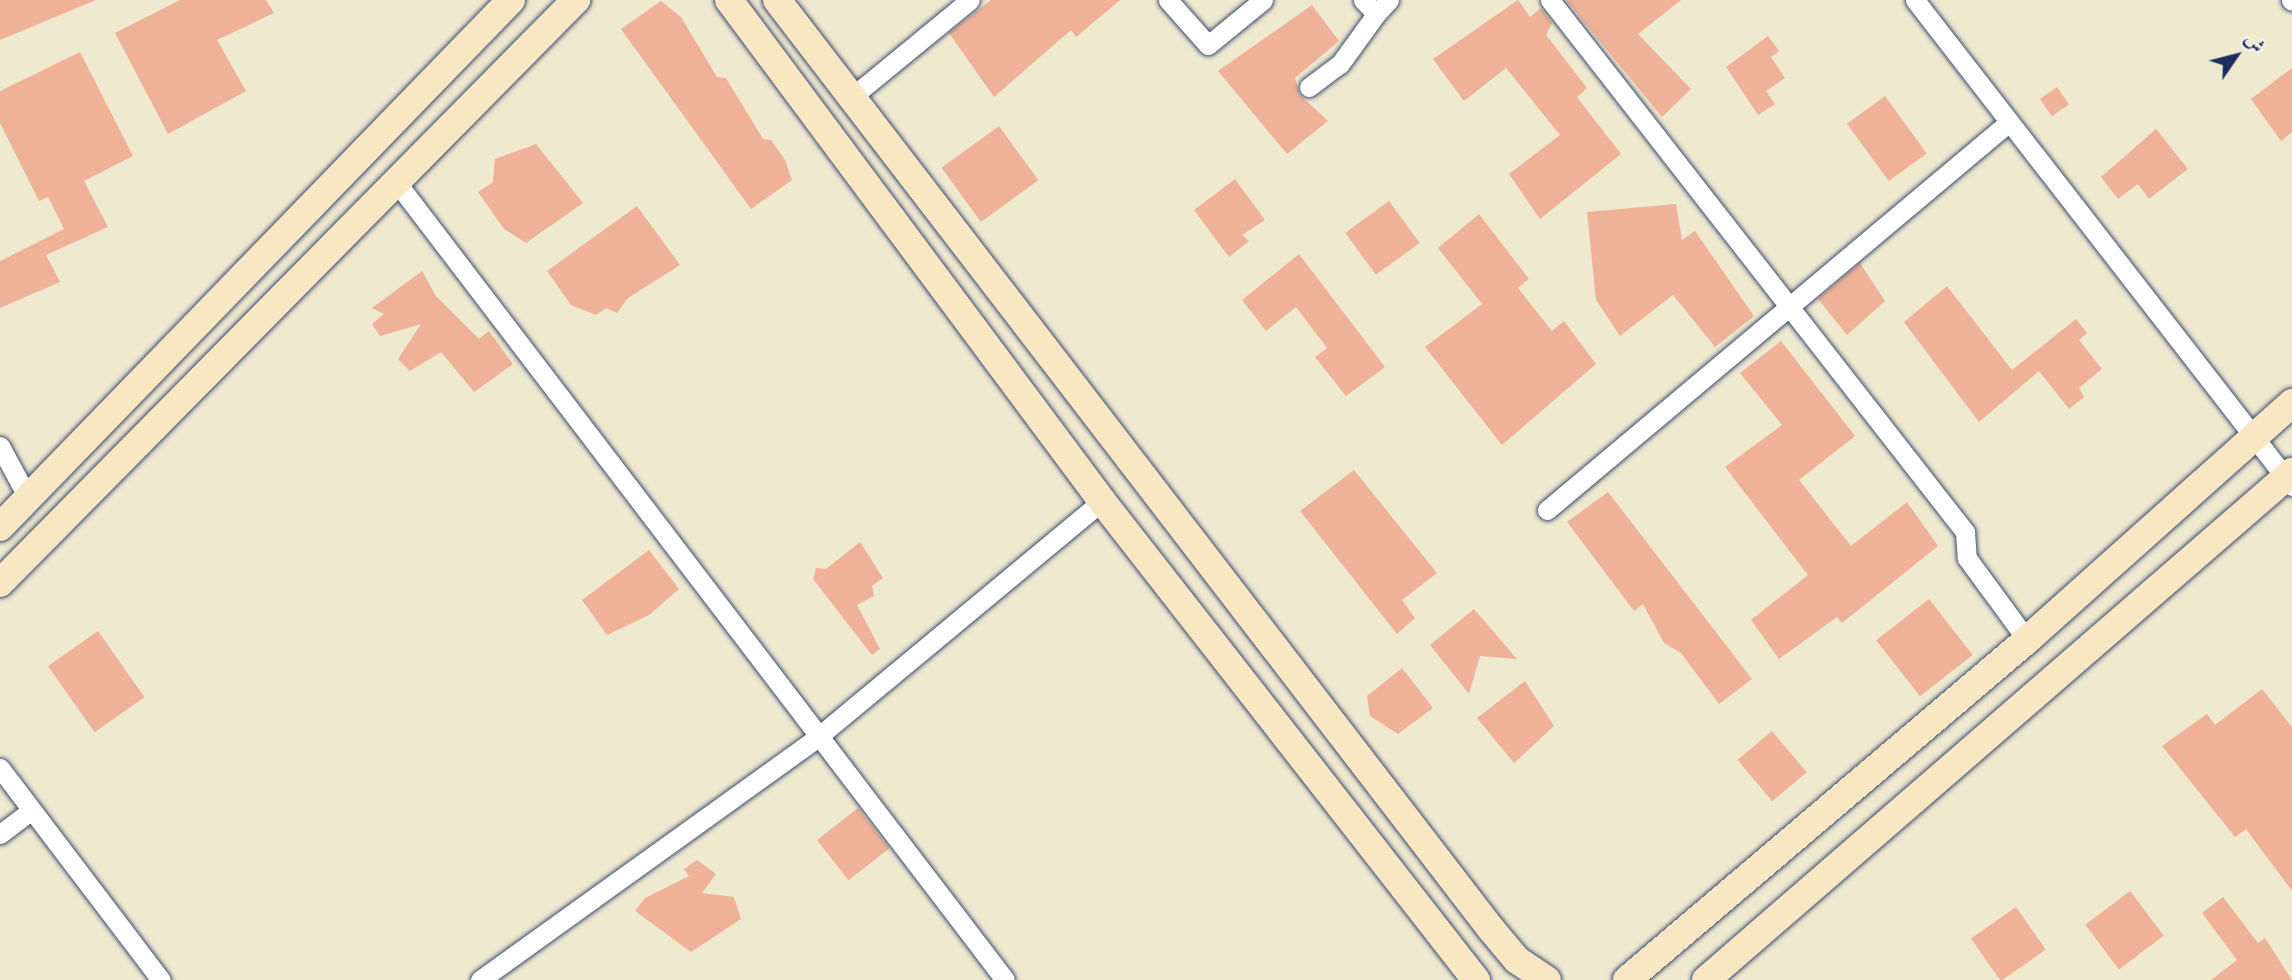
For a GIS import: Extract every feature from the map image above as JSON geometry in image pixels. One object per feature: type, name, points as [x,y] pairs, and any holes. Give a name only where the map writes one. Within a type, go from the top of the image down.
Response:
[{"type":"street","points":[[2,520],[28,498],[512,0]]},
{"type":"street","points":[[0,583],[394,179],[576,0]]},
{"type":"street","points":[[729,0],[1102,501],[1476,980]]},
{"type":"street","points":[[777,0],[1491,929],[1517,960],[1547,980]]},
{"type":"street","points":[[853,96],[970,0]]},
{"type":"street","points":[[1168,0],[1208,45],[1263,0]]},
{"type":"street","points":[[1550,0],[1792,305],[1965,532],[1967,558],[2027,640]]},
{"type":"street","points":[[1706,980],[2290,478],[2254,438],[1915,0]]},
{"type":"street","points":[[1309,87],[1340,64],[1376,5]]},
{"type":"street","points":[[1547,510],[2009,122]]},
{"type":"street","points":[[394,179],[1005,980]]},
{"type":"street","points":[[309,208],[337,237]]},
{"type":"street","points":[[945,290],[980,262]]},
{"type":"street","points":[[1626,980],[2027,640],[2292,403]]},
{"type":"street","points":[[0,446],[28,498]]},
{"type":"street","points":[[480,980],[819,736],[1102,501]]},
{"type":"street","points":[[0,768],[161,980]]},
{"type":"street","points":[[0,834],[32,811]]},
{"type":"building","points":[[0,0],[96,0],[0,40]]},
{"type":"building","points":[[180,0],[266,0],[274,13],[217,40],[246,91],[168,134],[115,33]]},
{"type":"building","points":[[991,0],[1120,0],[1076,37],[1071,30],[994,97],[949,33]]},
{"type":"building","points":[[1518,0],[1530,17],[1541,8],[1552,23],[1546,35],[1587,88],[1577,97],[1621,154],[1540,219],[1509,174],[1560,135],[1506,68],[1464,101],[1433,59]]},
{"type":"building","points":[[1566,0],[1681,0],[1638,34],[1691,89],[1662,117]]},
{"type":"building","points":[[661,1],[681,17],[717,77],[726,78],[763,139],[771,140],[785,160],[792,180],[751,209],[621,29]]},
{"type":"building","points":[[1312,5],[1339,41],[1295,78],[1300,95],[1328,121],[1287,154],[1218,71]]},
{"type":"building","points":[[1768,36],[1779,51],[1771,57],[1785,78],[1766,91],[1775,104],[1758,115],[1726,67]]},
{"type":"building","points":[[80,52],[133,156],[84,181],[108,227],[46,255],[60,282],[0,308],[0,261],[64,229],[48,197],[39,201],[0,123],[0,91]]},
{"type":"building","points":[[2292,68],[2292,132],[2281,141],[2251,99]]},
{"type":"building","points":[[2057,87],[2069,104],[2052,116],[2040,99]]},
{"type":"building","points":[[1885,96],[1927,153],[1889,181],[1847,124]]},
{"type":"building","points":[[999,126],[1038,180],[981,222],[942,168]]},
{"type":"building","points":[[2156,129],[2188,169],[2149,199],[2138,184],[2118,199],[2101,177]]},
{"type":"building","points":[[536,144],[583,203],[526,243],[504,229],[478,192],[493,182],[495,159]]},
{"type":"building","points":[[1235,179],[1265,220],[1242,235],[1249,241],[1229,257],[1194,210]]},
{"type":"building","points":[[1389,201],[1420,243],[1376,275],[1345,233]]},
{"type":"building","points":[[1676,204],[1682,240],[1695,231],[1754,316],[1715,347],[1673,295],[1620,336],[1596,300],[1587,212]]},
{"type":"building","points":[[637,206],[680,265],[628,298],[617,313],[606,308],[596,315],[571,305],[547,271]]},
{"type":"building","points":[[1479,214],[1529,279],[1518,288],[1552,331],[1564,321],[1596,364],[1502,445],[1425,347],[1482,304],[1438,248]]},
{"type":"building","points":[[1299,254],[1385,367],[1346,396],[1315,357],[1327,348],[1296,307],[1266,331],[1242,300]]},
{"type":"building","points":[[1860,263],[1885,301],[1847,335],[1818,299]]},
{"type":"building","points":[[422,271],[436,296],[479,339],[489,331],[513,364],[474,392],[441,352],[410,371],[398,359],[421,324],[380,336],[372,324],[384,314],[372,308]]},
{"type":"building","points":[[1947,286],[2012,370],[2076,319],[2087,333],[2079,340],[2102,369],[2079,388],[2084,397],[2069,409],[2039,371],[1979,422],[1904,322]]},
{"type":"building","points":[[1781,341],[1855,436],[1799,480],[1851,546],[1907,502],[1938,546],[1842,623],[1837,617],[1779,659],[1751,620],[1808,575],[1725,467],[1782,425],[1740,373]]},
{"type":"building","points":[[1354,470],[1437,573],[1402,600],[1415,618],[1397,634],[1300,511]]},
{"type":"building","points":[[1608,492],[1752,679],[1719,704],[1681,653],[1664,643],[1643,604],[1634,611],[1567,522]]},
{"type":"building","points":[[860,542],[883,578],[872,586],[874,596],[857,605],[880,649],[872,655],[813,579],[816,568],[826,569]]},
{"type":"building","points":[[649,550],[679,589],[649,615],[607,635],[582,600]]},
{"type":"building","points":[[1929,599],[1973,655],[1920,696],[1876,640]]},
{"type":"building","points":[[1474,609],[1517,659],[1480,656],[1469,694],[1430,645]]},
{"type":"building","points":[[98,631],[144,697],[94,732],[48,666]]},
{"type":"building","points":[[1402,668],[1433,708],[1398,734],[1370,716],[1367,696]]},
{"type":"building","points":[[1525,681],[1554,726],[1514,763],[1477,718]]},
{"type":"building","points":[[2262,689],[2292,727],[2292,891],[2246,829],[2235,837],[2162,746],[2207,714],[2215,725]]},
{"type":"building","points":[[1772,731],[1807,772],[1772,801],[1738,760]]},
{"type":"building","points":[[858,808],[889,848],[848,880],[817,840]]},
{"type":"building","points":[[697,860],[716,874],[702,893],[734,897],[741,919],[691,952],[635,911],[645,898],[689,876],[684,869]]},
{"type":"building","points":[[2130,891],[2164,936],[2119,969],[2085,925]]},
{"type":"building","points":[[2223,897],[2258,943],[2265,938],[2292,980],[2211,980],[2237,960],[2202,913]]},
{"type":"building","points":[[2016,907],[2046,950],[2000,980],[1971,939]]}]
